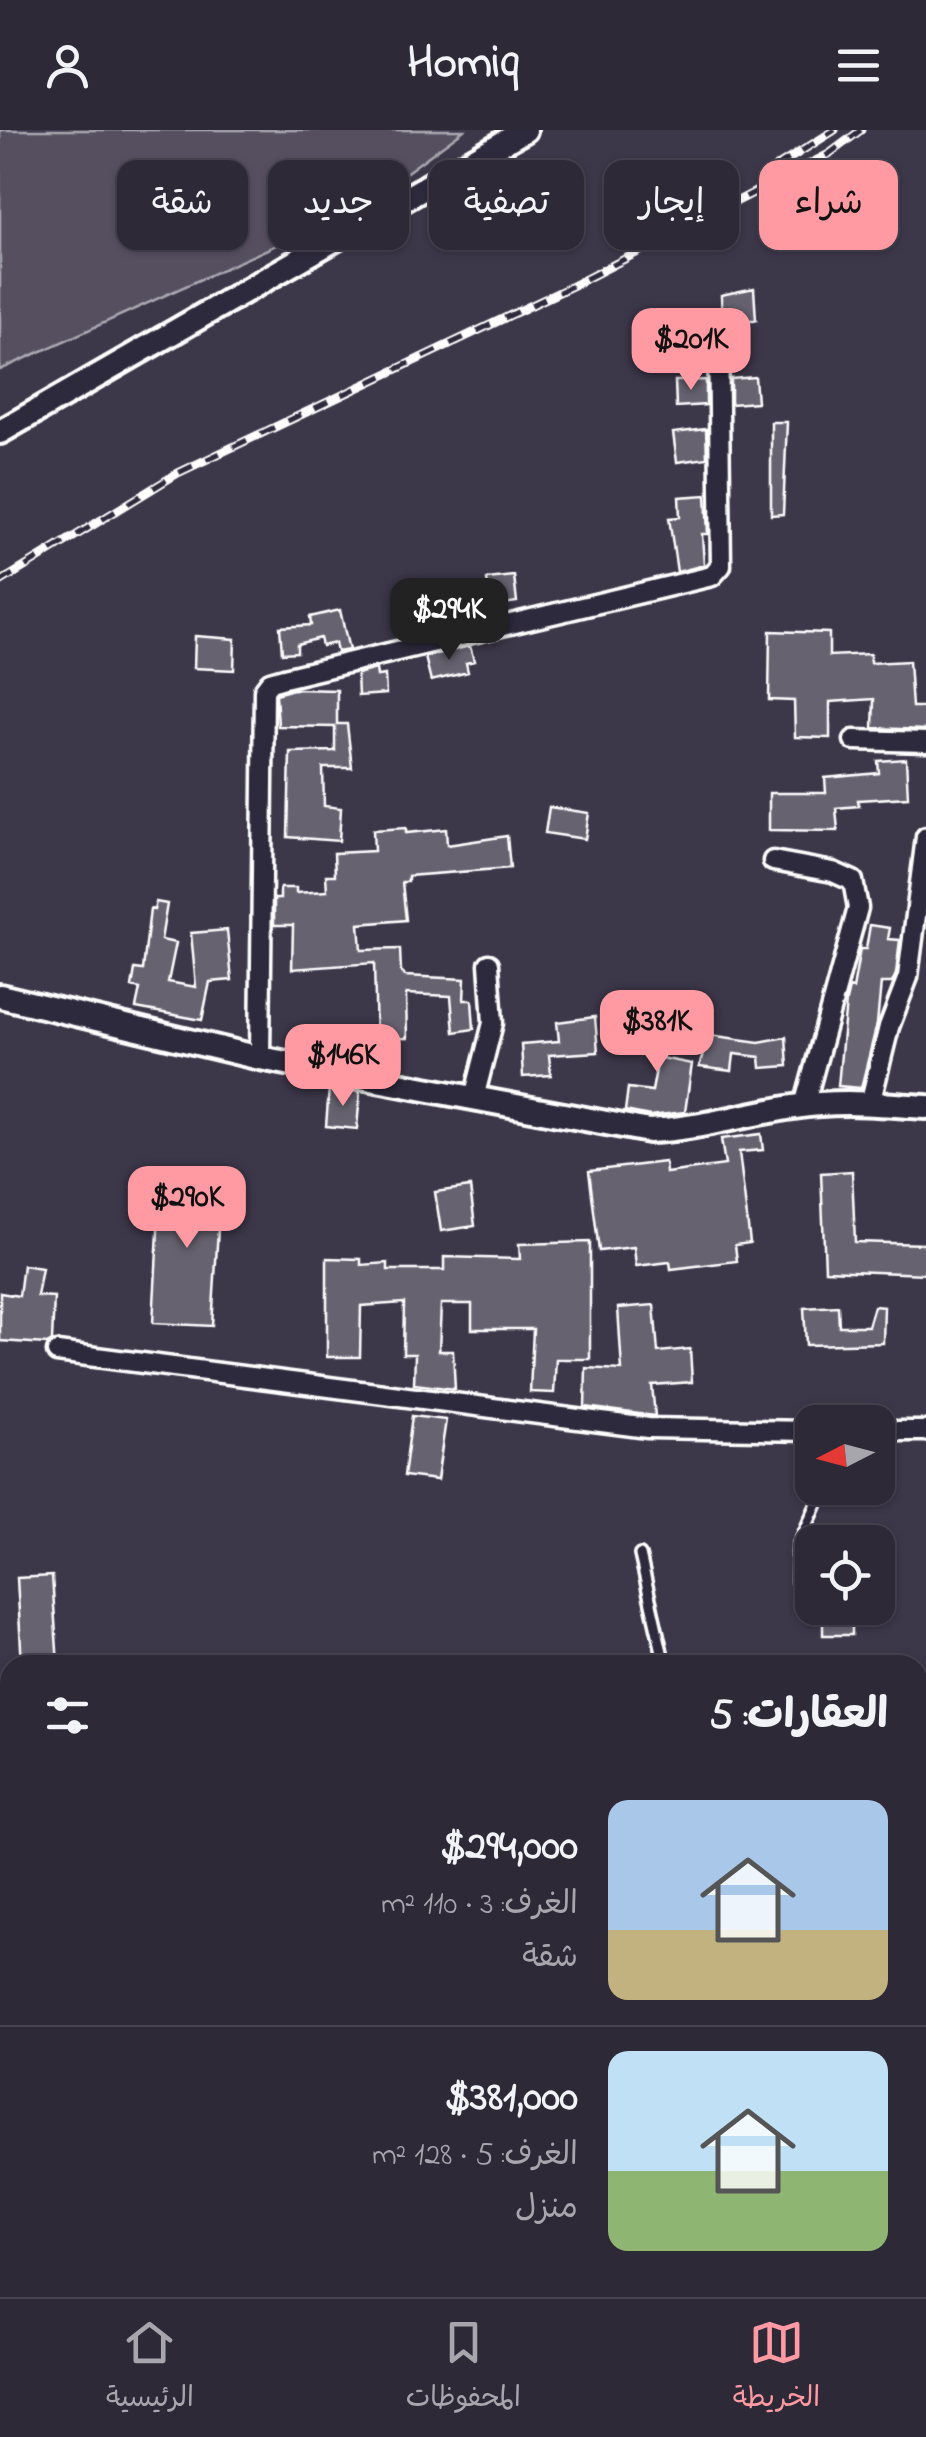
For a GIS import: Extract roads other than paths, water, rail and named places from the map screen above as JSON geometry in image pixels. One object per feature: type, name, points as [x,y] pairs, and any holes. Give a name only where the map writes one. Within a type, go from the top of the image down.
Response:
[{"type":"street","points":[[0,432],[525,130]]},
{"type":"street","points":[[260,1058],[264,690],[270,682],[284,678],[712,576],[721,566],[718,331]]},
{"type":"street","points":[[854,740],[926,742]]},
{"type":"street","points":[[870,1104],[889,1026],[908,977],[926,837]]},
{"type":"street","points":[[773,862],[833,872],[853,881],[858,892],[858,908],[804,1106]]},
{"type":"street","points":[[474,1098],[493,1023],[489,964]]},
{"type":"street","points":[[0,996],[260,1058],[649,1131],[702,1128],[804,1106],[926,1107]]},
{"type":"street","points":[[57,1352],[613,1424],[795,1429]]},
{"type":"street","points":[[895,1431],[926,1431]]},
{"type":"lane","points":[[640,1556],[664,1655]]},
{"type":"railway","points":[[787,160],[835,130]]},
{"type":"railway","points":[[0,582],[178,473],[572,286],[829,154],[861,130]]}]
